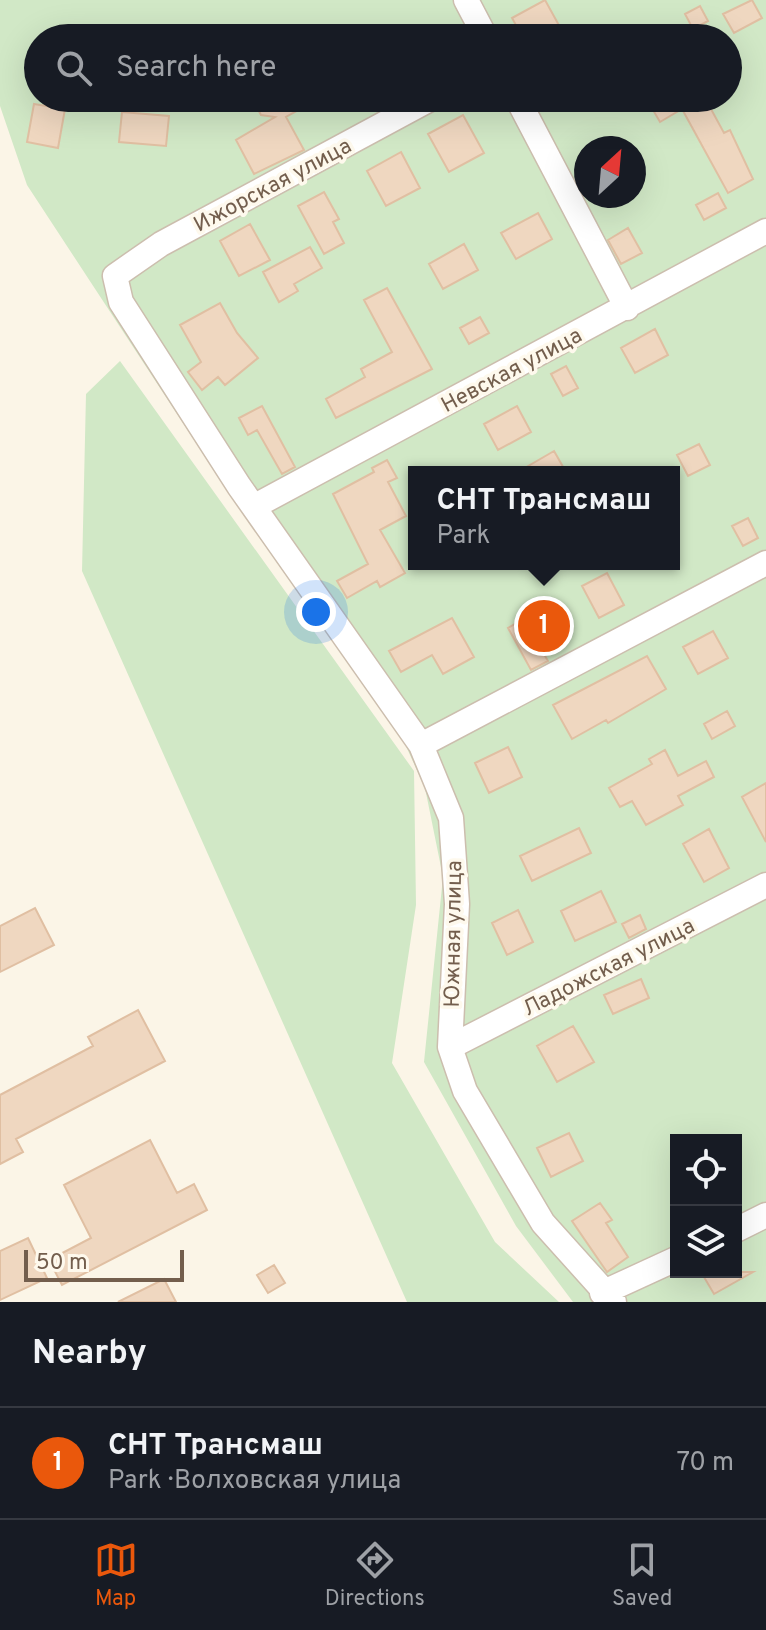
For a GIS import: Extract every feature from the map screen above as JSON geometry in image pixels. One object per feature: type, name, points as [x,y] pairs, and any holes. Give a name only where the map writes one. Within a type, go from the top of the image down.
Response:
[{"type":"street","points":[[466,0],[479,24]]},
{"type":"street","name":"Ижорская улица","points":[[115,276],[161,244],[406,112]]},
{"type":"street","points":[[524,112],[627,308]]},
{"type":"street","name":"Невская улица","points":[[255,506],[766,231]]},
{"type":"street","name":"Южная улица","points":[[115,276],[121,302],[255,506],[421,745],[451,818],[457,904],[450,1047],[465,1091],[543,1223],[608,1297]]},
{"type":"street","points":[[421,745],[766,563]]},
{"type":"street","name":"Ладожская улица","points":[[450,1047],[766,885]]},
{"type":"street","points":[[742,1227],[766,1215]]},
{"type":"street","points":[[608,1297],[670,1262]]},
{"type":"green space","points":[[0,0],[766,0],[766,1302],[573,1302],[516,1226],[424,1062],[443,877],[425,788],[405,744],[238,507],[27,185],[0,106]]},
{"type":"green space","points":[[120,361],[414,771],[416,905],[392,1063],[495,1242],[559,1302],[407,1302],[82,571],[86,394]]},
{"type":"building","points":[[545,0],[558,24],[515,24],[512,18]]},
{"type":"building","points":[[752,0],[762,18],[742,29],[742,24],[729,24],[723,14]]},
{"type":"building","points":[[700,6],[708,21],[690,24],[685,14]]},
{"type":"building","points":[[33,112],[64,112],[58,148],[27,142]]},
{"type":"building","points":[[122,112],[169,116],[166,146],[119,142]]},
{"type":"building","points":[[259,112],[295,112],[286,117],[304,150],[254,174],[236,140],[275,117]]},
{"type":"building","points":[[654,112],[677,112],[660,122]]},
{"type":"building","points":[[684,112],[713,112],[724,133],[730,130],[753,179],[728,193]]},
{"type":"building","points":[[463,115],[484,153],[449,172],[428,134]]},
{"type":"building","points":[[401,152],[420,188],[386,206],[367,171]]},
{"type":"building","points":[[324,192],[339,219],[333,222],[344,243],[324,254],[298,206]]},
{"type":"building","points":[[718,193],[726,208],[704,220],[696,205]]},
{"type":"building","points":[[538,213],[552,239],[516,259],[501,233]]},
{"type":"building","points":[[250,224],[270,260],[239,276],[220,241]]},
{"type":"building","points":[[628,228],[642,253],[621,264],[608,240]]},
{"type":"building","points":[[464,244],[478,270],[443,289],[429,264]]},
{"type":"building","points":[[310,247],[322,268],[294,284],[298,291],[279,302],[263,272]]},
{"type":"building","points":[[387,288],[432,369],[336,418],[326,399],[365,377],[361,369],[392,352],[364,300]]},
{"type":"building","points":[[220,303],[237,333],[258,358],[225,385],[218,377],[202,390],[188,372],[201,362],[180,325]]},
{"type":"building","points":[[480,317],[489,333],[469,344],[460,328]]},
{"type":"building","points":[[655,329],[668,355],[635,373],[621,348]]},
{"type":"building","points":[[566,366],[578,388],[563,396],[551,374]]},
{"type":"building","points":[[262,406],[295,467],[282,474],[257,430],[248,435],[239,418]]},
{"type":"building","points":[[517,406],[531,432],[498,450],[484,424]]},
{"type":"building","points":[[699,444],[710,465],[688,476],[677,455]]},
{"type":"building","points":[[554,451],[563,466],[528,466]]},
{"type":"building","points":[[387,460],[397,478],[388,482],[406,516],[380,530],[405,573],[380,587],[377,581],[347,598],[337,581],[368,564],[333,494],[374,472],[372,468]]},
{"type":"building","points":[[748,518],[758,538],[743,546],[732,526]]},
{"type":"building","points":[[607,573],[624,605],[599,618],[582,586]]},
{"type":"building","points":[[540,610],[553,635],[538,644],[548,661],[531,670],[508,628]]},
{"type":"building","points":[[452,618],[474,657],[443,674],[432,655],[401,672],[389,651]]},
{"type":"building","points":[[713,631],[728,658],[698,674],[683,647]]},
{"type":"building","points":[[647,656],[666,689],[608,723],[606,720],[572,739],[553,705]]},
{"type":"building","points":[[727,711],[735,726],[712,739],[704,724]]},
{"type":"building","points":[[508,747],[522,777],[489,793],[475,763]]},
{"type":"building","points":[[665,750],[678,776],[706,761],[714,777],[678,796],[683,805],[646,825],[632,801],[620,807],[609,788],[652,764],[649,759]]},
{"type":"building","points":[[766,783],[766,842],[742,797]]},
{"type":"building","points":[[579,828],[591,853],[532,881],[520,856]]},
{"type":"building","points":[[709,829],[729,868],[704,882],[683,844]]},
{"type":"building","points":[[601,891],[616,922],[575,941],[561,911]]},
{"type":"building","points":[[35,908],[54,945],[0,972],[0,926]]},
{"type":"building","points":[[518,910],[533,942],[507,955],[492,923]]},
{"type":"building","points":[[640,915],[646,929],[629,938],[622,924]]},
{"type":"building","points":[[641,979],[649,998],[613,1014],[604,995]]},
{"type":"building","points":[[138,1010],[165,1061],[16,1139],[23,1152],[0,1164],[0,1095],[93,1046],[88,1037]]},
{"type":"building","points":[[573,1026],[594,1062],[557,1082],[537,1046]]},
{"type":"building","points":[[569,1133],[583,1161],[551,1177],[537,1148]]},
{"type":"building","points":[[150,1140],[177,1193],[194,1184],[207,1210],[62,1285],[49,1260],[91,1238],[64,1185]]},
{"type":"building","points":[[600,1203],[612,1220],[606,1223],[628,1257],[607,1272],[572,1221]]},
{"type":"building","points":[[28,1238],[47,1278],[0,1300],[0,1251]]},
{"type":"building","points":[[274,1265],[285,1283],[268,1293],[257,1275]]},
{"type":"building","points":[[742,1272],[753,1272],[714,1294],[705,1278],[742,1278]]},
{"type":"building","points":[[164,1279],[176,1302],[118,1302]]},
{"type":"place","name":"СНТ Трансмаш","points":[[544,626]]}]
